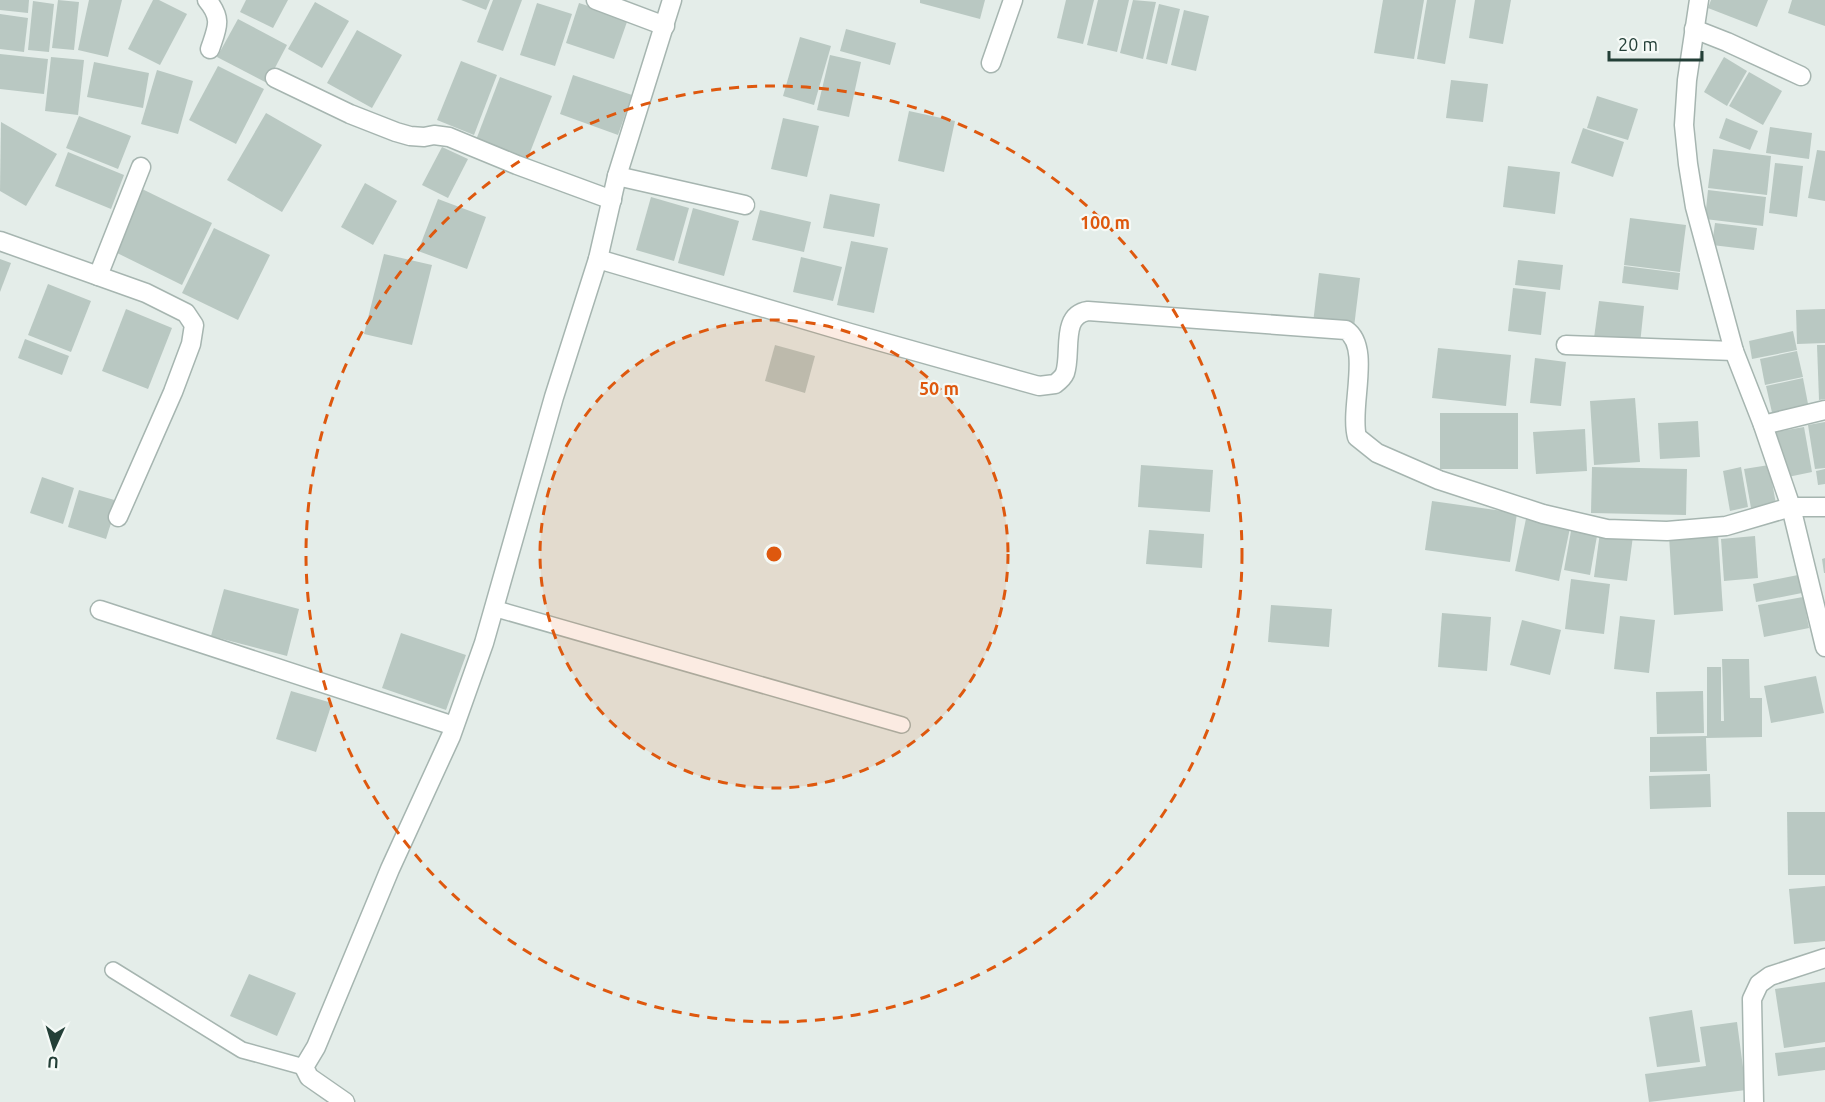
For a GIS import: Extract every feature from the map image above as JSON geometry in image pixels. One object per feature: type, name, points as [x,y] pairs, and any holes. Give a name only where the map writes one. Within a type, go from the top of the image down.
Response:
[{"type":"street","points":[[207,0],[218,16],[217,28],[210,49]]},
{"type":"street","points":[[596,0],[665,26]]},
{"type":"street","points":[[345,1102],[309,1077],[304,1067],[316,1047],[390,869],[454,726],[484,643],[554,397],[598,259],[617,176],[672,0]]},
{"type":"street","points":[[991,63],[1013,0]]},
{"type":"street","points":[[1699,0],[1684,125],[1695,207],[1734,351],[1763,425],[1791,507],[1825,647]]},
{"type":"street","points":[[1694,29],[1801,76]]},
{"type":"street","points":[[275,78],[350,114],[396,132],[410,136],[449,137],[612,200]]},
{"type":"street","points":[[98,276],[141,167]]},
{"type":"street","points":[[617,176],[746,205]]},
{"type":"street","points":[[0,241],[146,293],[186,313],[194,325],[191,344],[173,392],[118,517]]},
{"type":"street","points":[[598,259],[1039,386],[1055,384],[1065,374],[1070,327],[1073,318],[1079,312],[1346,330],[1354,335],[1359,352],[1354,422],[1357,437],[1377,453],[1439,480],[1543,514],[1607,528],[1667,531],[1726,526],[1791,507],[1825,507]]},
{"type":"street","points":[[1566,345],[1734,351]]},
{"type":"street","points":[[1763,425],[1825,410]]},
{"type":"street","points":[[100,610],[454,726]]},
{"type":"street","points":[[1754,1102],[1752,999],[1759,984],[1770,976],[1825,958]]},
{"type":"lane","points":[[493,608],[902,725]]},
{"type":"lane","points":[[113,970],[242,1050],[304,1067]]},
{"type":"building","points":[[0,0],[29,0],[28,13],[0,10]]},
{"type":"building","points":[[58,0],[79,2],[74,50],[52,48]]},
{"type":"building","points":[[89,0],[122,0],[108,57],[78,50]]},
{"type":"building","points":[[153,0],[159,0],[187,14],[160,65],[128,49]]},
{"type":"building","points":[[246,0],[288,0],[273,28],[240,12]]},
{"type":"building","points":[[461,0],[490,0],[486,10]]},
{"type":"building","points":[[493,0],[522,0],[503,51],[477,42]]},
{"type":"building","points":[[920,0],[985,0],[980,19],[920,3]]},
{"type":"building","points":[[1066,0],[1094,0],[1083,44],[1057,38]]},
{"type":"building","points":[[1098,0],[1129,0],[1117,52],[1087,45]]},
{"type":"building","points":[[1133,0],[1156,2],[1143,59],[1120,53]]},
{"type":"building","points":[[1383,0],[1424,0],[1414,59],[1374,53]]},
{"type":"building","points":[[1427,0],[1456,0],[1445,64],[1417,59]]},
{"type":"building","points":[[1475,0],[1511,0],[1503,44],[1469,38]]},
{"type":"building","points":[[1711,0],[1768,0],[1757,27],[1708,8]]},
{"type":"building","points":[[1792,0],[1825,0],[1825,26],[1788,13]]},
{"type":"building","points":[[33,1],[54,4],[49,52],[28,50]]},
{"type":"building","points":[[315,2],[349,21],[322,68],[288,49]]},
{"type":"building","points":[[537,3],[572,14],[555,66],[520,55]]},
{"type":"building","points":[[579,3],[628,19],[614,59],[566,43]]},
{"type":"building","points":[[1159,4],[1180,9],[1167,64],[1146,59]]},
{"type":"building","points":[[1184,10],[1209,16],[1196,71],[1171,65]]},
{"type":"building","points":[[0,14],[28,18],[24,52],[0,49]]},
{"type":"building","points":[[238,19],[287,45],[267,83],[217,57]]},
{"type":"building","points":[[846,29],[896,43],[890,65],[840,51]]},
{"type":"building","points":[[357,30],[402,55],[372,108],[327,83]]},
{"type":"building","points":[[800,37],[831,46],[814,105],[783,96]]},
{"type":"building","points":[[0,54],[48,59],[44,94],[0,89]]},
{"type":"building","points":[[830,55],[861,62],[849,117],[817,110]]},
{"type":"building","points":[[51,57],[84,60],[78,115],[45,111]]},
{"type":"building","points":[[1724,57],[1747,71],[1727,106],[1704,92]]},
{"type":"building","points":[[461,61],[497,75],[474,135],[437,120]]},
{"type":"building","points":[[94,62],[149,73],[143,108],[87,97]]},
{"type":"building","points":[[218,66],[264,89],[236,144],[189,120]]},
{"type":"building","points":[[157,70],[193,81],[178,134],[141,124]]},
{"type":"building","points":[[1749,72],[1782,91],[1763,125],[1729,106]]},
{"type":"building","points":[[573,75],[632,95],[618,135],[560,114]]},
{"type":"building","points":[[500,77],[552,96],[527,160],[476,140]]},
{"type":"building","points":[[1451,80],[1488,84],[1483,122],[1446,118]]},
{"type":"building","points":[[1597,96],[1638,109],[1628,140],[1587,128]]},
{"type":"building","points":[[909,111],[955,121],[944,172],[898,161]]},
{"type":"building","points":[[266,113],[322,145],[282,212],[227,180]]},
{"type":"building","points":[[79,116],[131,136],[118,169],[66,148]]},
{"type":"building","points":[[783,118],[819,126],[807,177],[771,169]]},
{"type":"building","points":[[1726,118],[1758,131],[1750,150],[1719,138]]},
{"type":"building","points":[[1,122],[57,154],[26,206],[0,191]]},
{"type":"building","points":[[1770,127],[1812,133],[1809,159],[1766,153]]},
{"type":"building","points":[[1583,128],[1624,142],[1613,177],[1571,163]]},
{"type":"building","points":[[442,147],[468,159],[448,198],[422,185]]},
{"type":"building","points":[[1713,149],[1771,156],[1767,195],[1708,188]]},
{"type":"building","points":[[1817,150],[1825,151],[1825,201],[1808,198]]},
{"type":"building","points":[[68,152],[124,175],[111,209],[55,186]]},
{"type":"building","points":[[1775,163],[1803,166],[1797,217],[1769,213]]},
{"type":"building","points":[[1508,166],[1560,172],[1555,214],[1503,207]]},
{"type":"building","points":[[365,183],[397,201],[373,245],[341,227]]},
{"type":"building","points":[[140,188],[212,223],[182,285],[109,249]]},
{"type":"building","points":[[1708,190],[1766,197],[1763,226],[1705,219]]},
{"type":"building","points":[[830,194],[880,204],[874,237],[823,228]]},
{"type":"building","points":[[651,197],[689,208],[674,261],[636,250]]},
{"type":"building","points":[[438,199],[486,217],[467,269],[418,251]]},
{"type":"building","points":[[693,208],[739,221],[724,276],[678,263]]},
{"type":"building","points":[[760,210],[811,222],[804,252],[752,240]]},
{"type":"building","points":[[1630,218],[1686,225],[1680,272],[1624,265]]},
{"type":"building","points":[[1715,223],[1757,228],[1754,250],[1712,245]]},
{"type":"building","points":[[214,228],[270,255],[238,320],[182,293]]},
{"type":"building","points":[[851,241],[888,248],[874,313],[837,305]]},
{"type":"building","points":[[384,254],[432,265],[412,345],[364,334]]},
{"type":"building","points":[[801,257],[842,267],[833,301],[793,292]]},
{"type":"building","points":[[0,259],[11,263],[0,292]]},
{"type":"building","points":[[1518,260],[1563,265],[1560,290],[1515,285]]},
{"type":"building","points":[[1624,266],[1680,273],[1678,290],[1622,283]]},
{"type":"building","points":[[1319,273],[1360,278],[1354,327],[1313,323]]},
{"type":"building","points":[[48,284],[91,301],[71,352],[28,335]]},
{"type":"building","points":[[1513,288],[1546,292],[1541,335],[1508,331]]},
{"type":"building","points":[[1599,301],[1644,306],[1640,344],[1594,338]]},
{"type":"building","points":[[126,309],[172,328],[148,389],[102,371]]},
{"type":"building","points":[[1825,309],[1825,343],[1797,344],[1796,310]]},
{"type":"building","points":[[1793,331],[1797,350],[1752,359],[1749,341]]},
{"type":"building","points":[[25,339],[69,356],[62,375],[18,358]]},
{"type":"building","points":[[775,345],[815,356],[805,393],[765,381]]},
{"type":"building","points":[[1817,345],[1825,345],[1825,399],[1819,400]]},
{"type":"building","points":[[1438,348],[1511,355],[1506,406],[1432,398]]},
{"type":"building","points":[[1797,351],[1803,377],[1765,385],[1760,359]]},
{"type":"building","points":[[1535,358],[1566,362],[1561,406],[1530,403]]},
{"type":"building","points":[[1803,378],[1809,409],[1773,417],[1766,386]]},
{"type":"building","points":[[1635,398],[1640,462],[1594,465],[1590,401]]},
{"type":"building","points":[[1440,413],[1518,413],[1518,469],[1440,469]]},
{"type":"building","points":[[1698,421],[1700,457],[1660,459],[1658,423]]},
{"type":"building","points":[[1825,422],[1825,468],[1815,469],[1808,425]]},
{"type":"building","points":[[1804,427],[1812,472],[1783,478],[1775,432]]},
{"type":"building","points":[[1585,429],[1587,471],[1536,474],[1533,432]]},
{"type":"building","points":[[1141,465],[1213,470],[1210,512],[1138,507]]},
{"type":"building","points":[[1769,465],[1776,504],[1751,508],[1744,469]]},
{"type":"building","points":[[1592,467],[1687,469],[1686,515],[1591,513]]},
{"type":"building","points":[[1741,467],[1748,507],[1730,511],[1723,471]]},
{"type":"building","points":[[1825,469],[1825,484],[1818,485],[1816,471]]},
{"type":"building","points":[[42,477],[74,488],[63,524],[30,513]]},
{"type":"building","points":[[79,490],[118,501],[106,539],[68,527]]},
{"type":"building","points":[[1432,501],[1517,513],[1510,562],[1425,550]]},
{"type":"building","points":[[1527,514],[1571,523],[1559,581],[1515,571]]},
{"type":"building","points":[[1149,530],[1204,534],[1202,568],[1146,564]]},
{"type":"building","points":[[1571,531],[1597,536],[1590,575],[1564,570]]},
{"type":"building","points":[[1600,532],[1633,536],[1627,581],[1594,577]]},
{"type":"building","points":[[1718,534],[1723,611],[1674,615],[1669,536]]},
{"type":"building","points":[[1755,536],[1758,578],[1724,581],[1721,539]]},
{"type":"building","points":[[1825,558],[1825,573],[1824,573],[1822,559]]},
{"type":"building","points":[[1798,575],[1802,593],[1756,602],[1753,584]]},
{"type":"building","points":[[1571,579],[1610,584],[1604,634],[1565,629]]},
{"type":"building","points":[[224,589],[299,609],[287,656],[211,636]]},
{"type":"building","points":[[1803,597],[1809,628],[1764,637],[1758,605]]},
{"type":"building","points":[[1271,605],[1332,609],[1329,647],[1268,642]]},
{"type":"building","points":[[1442,613],[1491,617],[1487,671],[1438,667]]},
{"type":"building","points":[[1620,616],[1655,620],[1649,673],[1614,669]]},
{"type":"building","points":[[1522,620],[1561,630],[1550,675],[1510,665]]},
{"type":"building","points":[[401,633],[466,655],[446,710],[382,688]]},
{"type":"building","points":[[1722,659],[1749,659],[1750,698],[1762,698],[1762,737],[1706,738],[1707,771],[1650,772],[1650,737],[1707,736],[1707,667],[1721,667],[1721,721],[1724,721]]},
{"type":"building","points":[[1816,676],[1824,713],[1771,723],[1764,686]]},
{"type":"building","points":[[291,691],[332,703],[316,752],[276,739]]},
{"type":"building","points":[[1703,691],[1704,733],[1657,734],[1656,692]]},
{"type":"building","points":[[1710,774],[1711,807],[1650,809],[1649,776]]},
{"type":"building","points":[[1787,812],[1825,812],[1825,875],[1788,875]]},
{"type":"building","points":[[1825,886],[1825,941],[1794,944],[1789,889]]},
{"type":"building","points":[[249,974],[296,993],[277,1036],[230,1016]]},
{"type":"building","points":[[1825,982],[1825,1042],[1784,1048],[1775,989]]},
{"type":"building","points":[[1692,1010],[1700,1062],[1657,1067],[1649,1017]]},
{"type":"building","points":[[1737,1022],[1746,1090],[1649,1102],[1645,1074],[1706,1066],[1700,1027]]},
{"type":"building","points":[[1825,1047],[1825,1070],[1778,1076],[1775,1053]]}]
